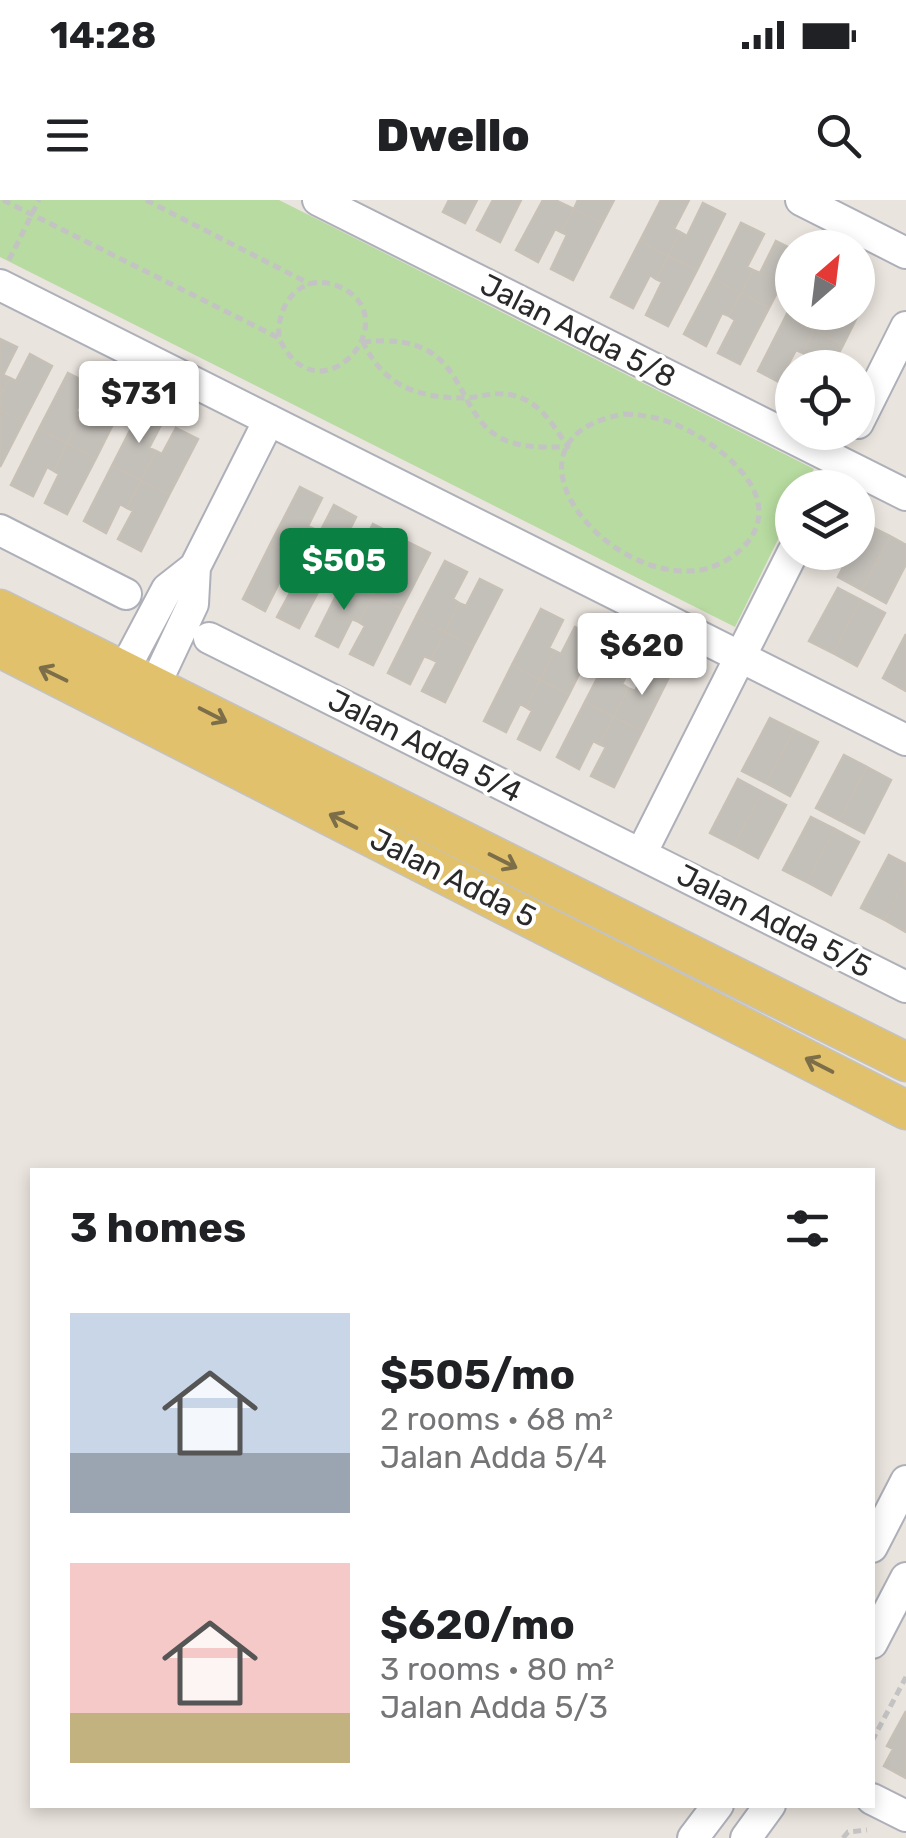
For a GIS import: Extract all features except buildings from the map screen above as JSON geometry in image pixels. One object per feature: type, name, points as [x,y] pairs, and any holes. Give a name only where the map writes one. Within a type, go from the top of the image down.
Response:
[{"type":"main road","name":"Jalan Adda 5","points":[[0,609],[131,694],[906,1110]]},
{"type":"main road","name":"Jalan Adda 5","points":[[0,648],[131,694],[906,1062]]},
{"type":"street","name":"Jalan Adda 5/8","points":[[318,200],[824,470]]},
{"type":"street","points":[[801,200],[906,253]]},
{"type":"street","points":[[4,274],[269,420],[906,740]]},
{"type":"street","points":[[875,389],[906,326]]},
{"type":"street","points":[[131,694],[167,589],[195,567],[269,420]]},
{"type":"street","name":"Jalan Adda 5/8","points":[[875,487],[906,496]]},
{"type":"street","points":[[0,530],[126,594]]},
{"type":"street","points":[[641,854],[783,570]]},
{"type":"street","name":"Jalan Adda 5/4","points":[[209,638],[641,854]]},
{"type":"street","name":"Jalan Adda 5/5","points":[[641,854],[906,988]]},
{"type":"street","points":[[875,1541],[906,1481]]},
{"type":"street","points":[[875,1636],[906,1578]]},
{"type":"street","points":[[875,1800],[906,1816]]},
{"type":"street","points":[[693,1838],[716,1808]]},
{"type":"street","points":[[746,1838],[768,1808]]},
{"type":"path","points":[[3,200],[279,338],[294,360],[319,370],[345,363],[362,342],[408,342],[428,350],[443,362],[494,434],[512,443],[568,446]]},
{"type":"path","points":[[4,274],[39,200]]},
{"type":"path","points":[[146,200],[310,284],[337,286],[358,302],[364,315],[362,342],[372,360],[398,385],[436,396],[513,395],[544,412],[568,446]]},
{"type":"path","points":[[279,338],[280,311],[287,299],[310,284]]},
{"type":"path","points":[[626,414],[648,416],[686,429],[720,449],[754,489],[759,506],[751,538],[741,551],[702,570],[652,566],[625,555],[598,536],[562,488],[560,470],[568,446],[588,424],[626,414]]},
{"type":"path","points":[[875,1735],[906,1676]]},
{"type":"path","points":[[843,1838],[848,1832],[866,1830],[876,1834]]},
{"type":"green space","points":[[0,200],[279,200],[814,469],[775,470],[775,546],[735,627],[0,257]]}]
